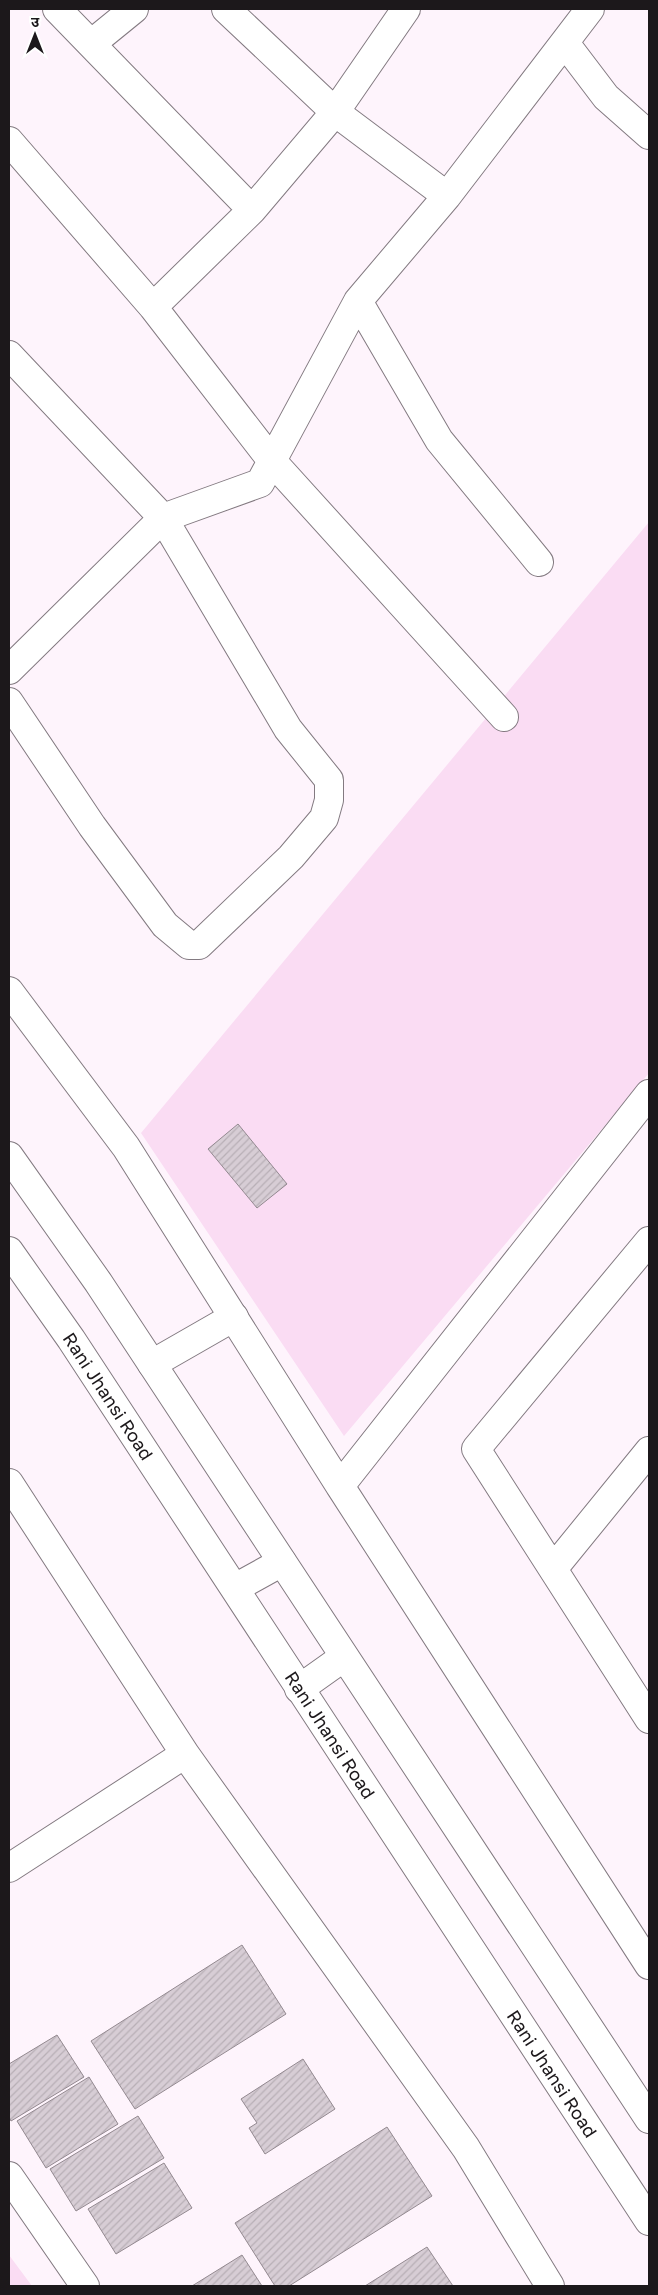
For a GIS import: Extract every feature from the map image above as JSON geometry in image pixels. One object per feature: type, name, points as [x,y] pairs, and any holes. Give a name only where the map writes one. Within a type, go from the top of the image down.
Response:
[{"type":"main road","points":[[57,9],[252,210]]},
{"type":"main road","points":[[91,44],[134,9]]},
{"type":"main road","points":[[226,9],[335,112],[447,196]]},
{"type":"main road","points":[[153,307],[252,210],[335,112],[406,9]]},
{"type":"main road","points":[[9,670],[163,518],[260,483],[358,301],[447,196],[590,9]]},
{"type":"main road","points":[[564,43],[606,97],[649,135]]},
{"type":"main road","points":[[9,141],[153,307],[272,461],[504,717]]},
{"type":"main road","points":[[358,301],[439,440],[539,562]]},
{"type":"main road","points":[[9,355],[163,518],[288,729],[329,780],[329,800],[324,818],[291,856],[199,945],[189,945],[166,925],[131,879],[92,826],[9,702]]},
{"type":"main road","points":[[9,991],[126,1146],[340,1486],[649,1965]]},
{"type":"main road","points":[[340,1486],[649,1094]]},
{"type":"main road","points":[[9,1156],[98,1282],[649,2120]]},
{"type":"main road","points":[[645,1704],[553,1569],[476,1450],[649,1241]]},
{"type":"main road","name":"Rani Jhansi Road","points":[[9,1251],[71,1339],[649,2221]]},
{"type":"main road","points":[[152,1364],[234,1317]]},
{"type":"main road","points":[[553,1569],[649,1451]]},
{"type":"main road","points":[[9,1483],[186,1754],[466,2148],[550,2286]]},
{"type":"main road","points":[[234,1588],[282,1562]]},
{"type":"main road","points":[[299,1689],[344,1657]]},
{"type":"main road","points":[[9,1868],[186,1754]]},
{"type":"main road","points":[[11,2184],[85,2286]]},
{"type":"shaded area","points":[[649,522],[649,1073],[344,1436],[141,1133]]},
{"type":"shaded area","points":[[9,2255],[32,2286],[9,2286]]},
{"type":"building","points":[[238,1124],[287,1184],[257,1208],[208,1149]]},
{"type":"building","points":[[242,1945],[286,2014],[135,2109],[91,2041]]},
{"type":"building","points":[[57,2035],[84,2077],[11,2121],[9,2117],[9,2064]]},
{"type":"building","points":[[303,2059],[335,2109],[265,2154],[249,2128],[257,2123],[241,2099]]},
{"type":"building","points":[[89,2077],[118,2124],[46,2168],[17,2121]]},
{"type":"building","points":[[138,2116],[164,2158],[76,2211],[50,2169]]},
{"type":"building","points":[[387,2127],[432,2196],[289,2286],[275,2286],[235,2223]]},
{"type":"building","points":[[164,2163],[192,2208],[116,2254],[88,2209]]},
{"type":"building","points":[[427,2247],[453,2286],[365,2286]]},
{"type":"building","points":[[242,2255],[262,2286],[192,2286]]}]
